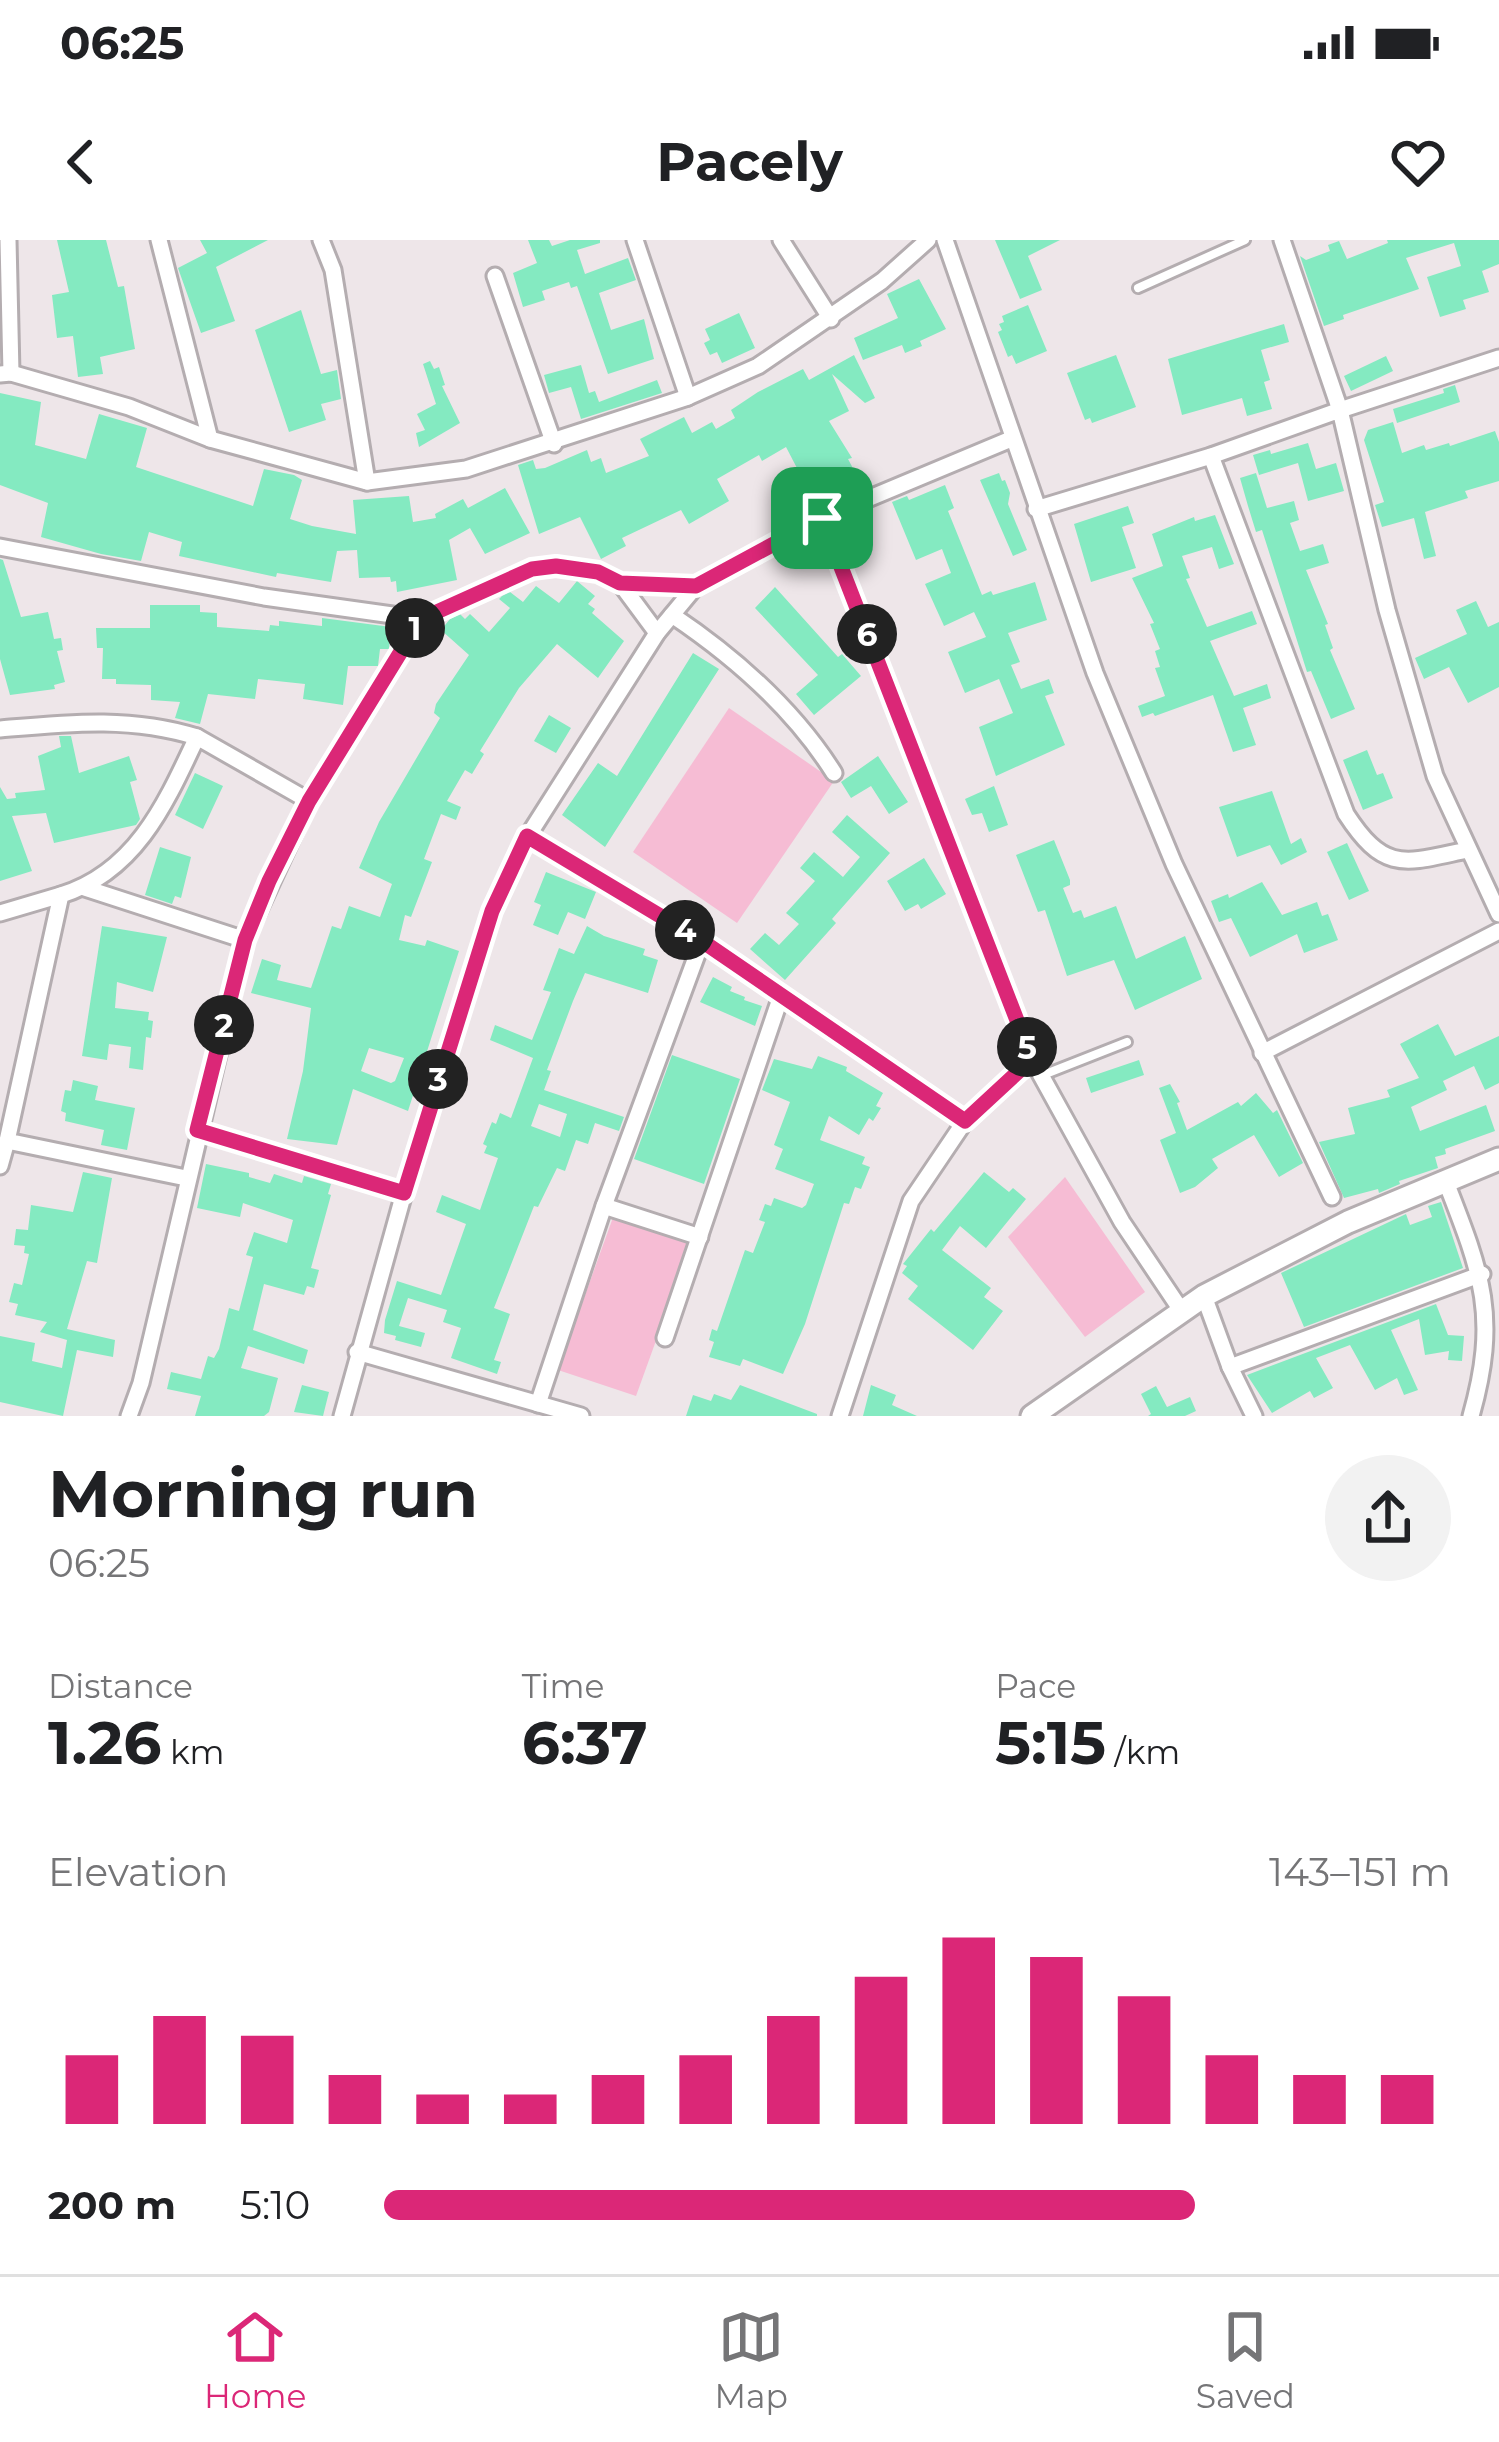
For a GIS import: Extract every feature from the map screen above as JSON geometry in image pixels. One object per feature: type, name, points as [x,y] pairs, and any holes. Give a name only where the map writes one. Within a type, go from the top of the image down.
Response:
[{"type":"street","points":[[8,240],[6,374],[129,406],[210,439],[367,482],[466,469],[688,398],[758,366],[831,319],[928,240]]},
{"type":"street","points":[[159,240],[210,439]]},
{"type":"street","points":[[322,240],[332,270],[367,482]]},
{"type":"street","points":[[634,240],[688,398]]},
{"type":"street","points":[[782,240],[831,319]]},
{"type":"street","points":[[946,240],[1095,673],[1174,863],[1332,1196]]},
{"type":"street","points":[[1282,240],[1340,410],[1387,610],[1429,755],[1499,914]]},
{"type":"street","points":[[495,276],[554,444]]},
{"type":"street","points":[[1036,509],[1211,456],[1499,358]]},
{"type":"street","points":[[342,1416],[404,1193],[492,911],[527,836],[657,633],[696,586],[822,518],[1011,439]]},
{"type":"street","points":[[1211,456],[1346,814],[1372,847],[1387,857],[1407,862],[1467,850]]},
{"type":"street","points":[[822,518],[1032,1059],[1122,1222],[1180,1310]]},
{"type":"street","points":[[0,548],[194,586],[421,619],[532,569],[578,568],[620,583],[696,586]]},
{"type":"street","points":[[620,583],[657,633]]},
{"type":"street","points":[[672,615],[772,694],[804,728],[834,773]]},
{"type":"street","points":[[129,1416],[141,1383],[245,940],[309,801],[421,619]]},
{"type":"street","points":[[0,729],[107,721],[167,728],[197,737],[309,801]]},
{"type":"street","points":[[0,913],[85,888],[130,853],[153,826],[197,737]]},
{"type":"street","points":[[527,836],[702,941],[965,1121]]},
{"type":"street","points":[[85,888],[245,940]]},
{"type":"street","points":[[0,1166],[61,896]]},
{"type":"street","points":[[1262,1053],[1499,931]]},
{"type":"street","points":[[538,1404],[604,1206],[702,941]]},
{"type":"street","points":[[665,1338],[781,996]]},
{"type":"street","points":[[840,1416],[910,1201],[965,1121],[1032,1059]]},
{"type":"street","points":[[197,1130],[404,1193]]},
{"type":"street","points":[[7,1142],[186,1178]]},
{"type":"street","points":[[1032,1416],[1204,1296],[1348,1222],[1499,1159]]},
{"type":"street","points":[[1446,1182],[1482,1274],[1489,1324],[1487,1359],[1471,1416]]},
{"type":"street","points":[[604,1206],[700,1237]]},
{"type":"street","points":[[1230,1366],[1482,1274]]},
{"type":"street","points":[[1204,1296],[1255,1416]]},
{"type":"street","points":[[357,1352],[581,1416]]},
{"type":"lane","points":[[1138,288],[1245,240]]},
{"type":"lane","points":[[1042,1075],[1127,1042]]},
{"type":"shaded area","points":[[729,708],[834,781],[737,923],[633,852]]},
{"type":"shaded area","points":[[1065,1177],[1145,1292],[1085,1337],[1008,1237]]},
{"type":"shaded area","points":[[615,1212],[692,1241],[636,1396],[558,1370]]},
{"type":"building","points":[[57,240],[106,240],[118,287],[124,286],[135,349],[100,357],[103,374],[78,377],[73,336],[57,338],[52,295],[69,292]]},
{"type":"building","points":[[200,240],[268,240],[216,267],[235,321],[201,333],[178,268],[207,253]]},
{"type":"building","points":[[528,240],[549,240],[552,246],[570,240],[600,240],[577,250],[585,274],[628,258],[636,280],[599,293],[611,330],[644,319],[654,359],[608,374],[577,286],[571,288],[569,282],[542,291],[545,300],[523,307],[513,273],[537,263]]},
{"type":"building","points":[[995,240],[1060,240],[1028,256],[1042,290],[1020,299]]},
{"type":"building","points":[[1387,240],[1499,240],[1499,264],[1482,271],[1489,292],[1463,300],[1466,309],[1440,317],[1427,277],[1461,266],[1454,243],[1406,258],[1419,289],[1324,326],[1300,256],[1306,260],[1330,251],[1328,245],[1339,241],[1347,259]]},
{"type":"building","points":[[919,279],[946,329],[905,353],[902,345],[863,360],[854,338],[898,318],[887,294]]},
{"type":"building","points":[[1028,305],[1047,351],[1016,364],[1012,355],[1008,357],[999,324],[1004,322],[1002,316]]},
{"type":"building","points":[[301,310],[321,374],[337,370],[341,399],[321,404],[326,420],[289,432],[255,330]]},
{"type":"building","points":[[739,313],[755,348],[722,363],[717,352],[710,355],[704,343],[710,340],[705,329]]},
{"type":"building","points":[[1284,324],[1289,342],[1261,350],[1272,409],[1247,416],[1242,398],[1182,415],[1168,359]]},
{"type":"building","points":[[854,355],[875,398],[865,403],[832,374],[849,411],[829,421],[852,458],[848,459],[856,474],[840,482],[842,486],[811,497],[786,447],[762,461],[759,455],[717,479],[729,501],[689,524],[681,510],[622,538],[626,546],[601,559],[580,517],[539,534],[518,465],[533,460],[536,469],[545,468],[587,450],[591,462],[601,458],[606,473],[649,456],[640,439],[684,417],[692,433],[712,422],[716,429],[735,418],[731,410],[758,392],[803,369],[809,380]]},
{"type":"building","points":[[1116,355],[1136,407],[1092,423],[1090,418],[1085,420],[1067,373]]},
{"type":"building","points":[[1386,356],[1393,371],[1351,391],[1344,376]]},
{"type":"building","points":[[430,361],[434,369],[439,367],[442,386],[460,423],[419,447],[416,433],[425,430],[417,414],[436,404],[423,364]]},
{"type":"building","points":[[581,365],[589,393],[595,391],[599,402],[657,380],[662,393],[581,419],[571,387],[549,393],[544,375]]},
{"type":"building","points":[[1455,385],[1460,402],[1397,423],[1393,409]]},
{"type":"building","points":[[0,393],[41,402],[35,445],[86,459],[99,414],[147,428],[136,467],[253,506],[264,469],[294,475],[302,480],[290,519],[312,526],[356,534],[353,500],[409,496],[413,522],[436,518],[435,514],[463,499],[468,508],[505,488],[530,533],[485,554],[470,528],[449,540],[457,580],[397,592],[396,581],[391,582],[390,577],[359,578],[357,550],[337,551],[331,582],[277,573],[276,577],[179,556],[182,542],[149,532],[141,561],[101,554],[41,537],[48,503],[0,485]]},
{"type":"building","points":[[1393,422],[1402,453],[1424,445],[1426,450],[1450,446],[1495,431],[1499,442],[1499,481],[1465,491],[1468,498],[1425,512],[1436,556],[1424,559],[1414,518],[1382,527],[1375,505],[1384,502],[1364,440],[1368,430]]},
{"type":"building","points":[[1308,443],[1316,469],[1336,463],[1344,491],[1308,501],[1298,463],[1259,475],[1253,455]]},
{"type":"building","points":[[999,473],[1027,550],[1013,556],[980,480]]},
{"type":"building","points":[[1256,473],[1267,508],[1294,501],[1299,520],[1290,523],[1300,551],[1323,544],[1329,563],[1306,570],[1328,624],[1330,650],[1355,709],[1331,719],[1311,671],[1307,672],[1262,530],[1256,532],[1248,506],[1240,478]]},
{"type":"building","points":[[945,485],[954,508],[948,511],[982,595],[1035,582],[1047,620],[1008,633],[1020,662],[1011,665],[1021,689],[1049,679],[1054,693],[1045,696],[1065,745],[996,776],[979,727],[1013,713],[999,679],[965,693],[948,652],[986,637],[974,612],[944,626],[925,584],[951,573],[942,549],[916,560],[892,502]]},
{"type":"building","points":[[1128,506],[1134,523],[1122,527],[1136,568],[1091,582],[1074,524]]},
{"type":"building","points":[[1215,515],[1234,564],[1219,569],[1212,547],[1182,556],[1190,578],[1186,579],[1207,627],[1252,611],[1257,624],[1210,641],[1234,696],[1267,684],[1271,698],[1243,708],[1256,745],[1233,752],[1213,695],[1155,716],[1142,717],[1138,706],[1165,696],[1155,668],[1160,667],[1155,651],[1160,649],[1150,624],[1154,623],[1132,578],[1163,566],[1152,534],[1194,517],[1195,521]]},
{"type":"building","points":[[0,559],[21,617],[48,612],[54,639],[61,638],[63,650],[57,651],[65,682],[54,685],[55,689],[10,695],[0,659]]},
{"type":"building","points":[[577,581],[595,596],[588,604],[595,609],[592,613],[624,641],[598,678],[557,644],[519,688],[480,751],[484,754],[472,774],[465,770],[447,801],[461,807],[456,820],[441,814],[424,859],[432,862],[411,917],[405,915],[399,940],[425,946],[427,940],[459,951],[408,1111],[353,1089],[337,1145],[287,1139],[311,1008],[251,993],[262,959],[281,965],[277,980],[311,988],[332,926],[341,929],[349,906],[380,917],[392,884],[359,868],[379,822],[440,718],[434,713],[436,704],[469,655],[441,630],[450,619],[460,614],[465,619],[470,614],[489,632],[510,608],[499,599],[502,596],[510,592],[523,602],[536,586],[559,603]],"holes":[[[369,1048],[404,1058],[391,1083],[361,1071]]]},
{"type":"building","points":[[775,587],[861,676],[814,715],[796,694],[818,675],[755,608]]},
{"type":"building","points":[[1476,601],[1488,627],[1499,622],[1499,687],[1468,703],[1449,667],[1424,679],[1415,658],[1467,634],[1456,610]]},
{"type":"building","points":[[150,605],[200,605],[200,612],[217,613],[217,627],[269,631],[279,621],[322,626],[322,618],[391,627],[389,649],[380,649],[378,666],[348,666],[343,705],[303,699],[305,684],[258,679],[255,699],[208,694],[200,724],[175,718],[180,702],[151,700],[151,685],[102,679],[103,648],[97,648],[96,628],[150,628]]},
{"type":"building","points":[[693,653],[719,669],[605,847],[562,815],[598,763],[617,776]]},
{"type":"building","points":[[549,715],[571,728],[556,753],[534,741]]},
{"type":"building","points":[[59,736],[71,736],[79,773],[129,756],[137,780],[130,782],[140,819],[136,825],[54,843],[46,813],[12,816],[32,871],[0,881],[0,787],[7,799],[16,798],[15,793],[45,790],[38,756],[61,747]]},
{"type":"building","points":[[1367,750],[1393,798],[1363,810],[1343,760]]},
{"type":"building","points":[[878,756],[908,802],[889,814],[871,786],[851,798],[841,782]]},
{"type":"building","points":[[195,773],[223,786],[203,829],[175,815]]},
{"type":"building","points":[[994,786],[1008,825],[989,832],[982,813],[972,815],[965,799]]},
{"type":"building","points":[[1272,791],[1291,844],[1301,838],[1307,852],[1281,865],[1270,845],[1237,857],[1219,807]]},
{"type":"building","points":[[847,815],[890,853],[785,980],[750,949],[765,933],[779,945],[799,924],[786,913],[815,881],[800,868],[814,852],[843,877],[860,857],[832,832]]},
{"type":"building","points":[[1054,840],[1070,880],[1063,888],[1073,913],[1081,910],[1084,918],[1116,906],[1136,959],[1185,936],[1202,979],[1135,1010],[1114,960],[1067,976],[1045,910],[1038,912],[1016,855]]},
{"type":"building","points":[[1347,843],[1369,891],[1349,900],[1327,852]]},
{"type":"building","points":[[160,847],[191,857],[181,898],[175,896],[172,904],[145,895]]},
{"type":"building","points":[[924,858],[946,894],[921,909],[918,904],[905,911],[887,881]]},
{"type":"building","points":[[546,872],[596,892],[585,919],[568,912],[558,935],[533,925],[541,905],[534,902]]},
{"type":"building","points":[[1262,882],[1282,915],[1317,902],[1322,916],[1328,914],[1338,940],[1304,953],[1297,934],[1250,957],[1231,918],[1219,922],[1211,901]]},
{"type":"building","points":[[102,926],[167,937],[153,992],[117,982],[115,1008],[149,1012],[148,1020],[153,1021],[151,1038],[146,1037],[143,1070],[129,1068],[131,1047],[109,1044],[107,1060],[82,1056]]},
{"type":"building","points":[[587,926],[645,949],[643,955],[658,960],[648,993],[585,973],[573,1001],[544,1090],[624,1117],[619,1131],[595,1123],[588,1144],[576,1140],[565,1171],[557,1168],[538,1207],[534,1206],[494,1308],[510,1314],[494,1360],[501,1362],[497,1374],[451,1358],[461,1328],[443,1322],[447,1310],[408,1298],[399,1326],[425,1333],[421,1347],[384,1333],[385,1320],[397,1281],[441,1295],[466,1224],[436,1212],[442,1195],[480,1210],[498,1158],[484,1153],[487,1146],[483,1144],[500,1113],[511,1118],[533,1058],[490,1040],[495,1025],[532,1040],[551,992],[543,990],[559,948],[574,954]],"holes":[[[539,1104],[567,1114],[560,1137],[531,1126]]]},
{"type":"building","points":[[713,977],[744,1000],[762,1006],[755,1026],[700,1002]]},
{"type":"building","points":[[1438,1024],[1455,1056],[1499,1036],[1499,1083],[1485,1090],[1474,1066],[1443,1081],[1447,1090],[1411,1107],[1420,1131],[1486,1105],[1495,1131],[1445,1149],[1446,1154],[1435,1157],[1438,1168],[1379,1193],[1378,1189],[1344,1198],[1319,1142],[1355,1134],[1348,1108],[1390,1097],[1387,1090],[1419,1078],[1400,1044]]},
{"type":"building","points":[[672,1055],[740,1079],[704,1184],[634,1159]]},
{"type":"building","points":[[818,1056],[847,1067],[846,1071],[883,1093],[876,1106],[881,1108],[859,1135],[829,1116],[820,1140],[865,1157],[862,1164],[870,1167],[861,1189],[855,1187],[849,1204],[844,1203],[805,1324],[783,1374],[743,1359],[740,1366],[709,1357],[712,1329],[717,1331],[745,1250],[753,1253],[765,1222],[759,1220],[765,1204],[771,1206],[774,1198],[802,1208],[814,1184],[775,1169],[783,1149],[774,1145],[790,1102],[762,1090],[774,1059],[812,1069]]},
{"type":"building","points":[[1139,1060],[1144,1075],[1091,1093],[1086,1078]]},
{"type":"building","points":[[73,1080],[98,1086],[95,1100],[135,1108],[127,1150],[101,1145],[104,1130],[65,1121],[66,1113],[61,1111],[65,1090],[71,1091]]},
{"type":"building","points":[[1170,1084],[1187,1130],[1238,1102],[1241,1106],[1256,1093],[1273,1113],[1277,1110],[1303,1163],[1279,1177],[1254,1135],[1212,1159],[1218,1168],[1180,1193],[1160,1140],[1176,1133],[1159,1088]]},
{"type":"building","points":[[206,1164],[249,1173],[249,1177],[270,1183],[274,1174],[302,1183],[304,1176],[331,1184],[311,1268],[319,1270],[314,1288],[307,1286],[304,1295],[264,1284],[253,1330],[308,1350],[304,1364],[248,1346],[241,1368],[278,1378],[264,1416],[195,1416],[201,1396],[167,1389],[171,1372],[201,1379],[208,1356],[214,1358],[219,1349],[229,1308],[239,1311],[253,1257],[246,1255],[254,1232],[287,1243],[293,1220],[243,1203],[240,1217],[197,1208]]},
{"type":"building","points":[[83,1172],[112,1178],[97,1263],[87,1261],[67,1329],[115,1340],[113,1357],[77,1350],[63,1416],[0,1402],[0,1336],[35,1343],[32,1361],[62,1368],[67,1340],[40,1332],[47,1322],[15,1315],[18,1304],[9,1302],[14,1283],[22,1285],[29,1254],[24,1253],[25,1246],[14,1245],[16,1229],[28,1230],[31,1205],[73,1212]]},
{"type":"building","points":[[984,1172],[1026,1199],[986,1248],[960,1226],[942,1250],[991,1288],[984,1297],[1003,1311],[973,1350],[908,1299],[918,1286],[902,1273],[907,1266],[903,1264],[931,1229],[934,1232]]},
{"type":"building","points":[[1441,1202],[1463,1268],[1304,1327],[1281,1273],[1406,1214],[1410,1225],[1432,1217],[1428,1206]]},
{"type":"building","points":[[1436,1304],[1448,1335],[1464,1336],[1462,1361],[1448,1360],[1449,1351],[1425,1355],[1419,1319],[1391,1330],[1418,1390],[1404,1395],[1397,1378],[1375,1390],[1350,1345],[1316,1358],[1333,1388],[1314,1398],[1310,1391],[1272,1413],[1247,1375]]},
{"type":"building","points":[[302,1385],[329,1392],[323,1416],[294,1412]]},
{"type":"building","points":[[740,1385],[817,1416],[686,1416],[693,1395],[711,1401],[714,1394],[731,1400]]},
{"type":"building","points":[[871,1385],[896,1395],[892,1405],[917,1416],[863,1416]]},
{"type":"building","points":[[1156,1386],[1167,1407],[1190,1397],[1196,1411],[1185,1416],[1148,1416],[1141,1394]]},
{"type":"route","points":[[822,518],[1032,1059],[965,1121],[702,941],[527,836],[492,911],[404,1193],[197,1130],[245,940],[269,881],[309,801],[421,619],[532,569],[556,566],[598,572],[620,583],[696,586],[822,518]]}]
